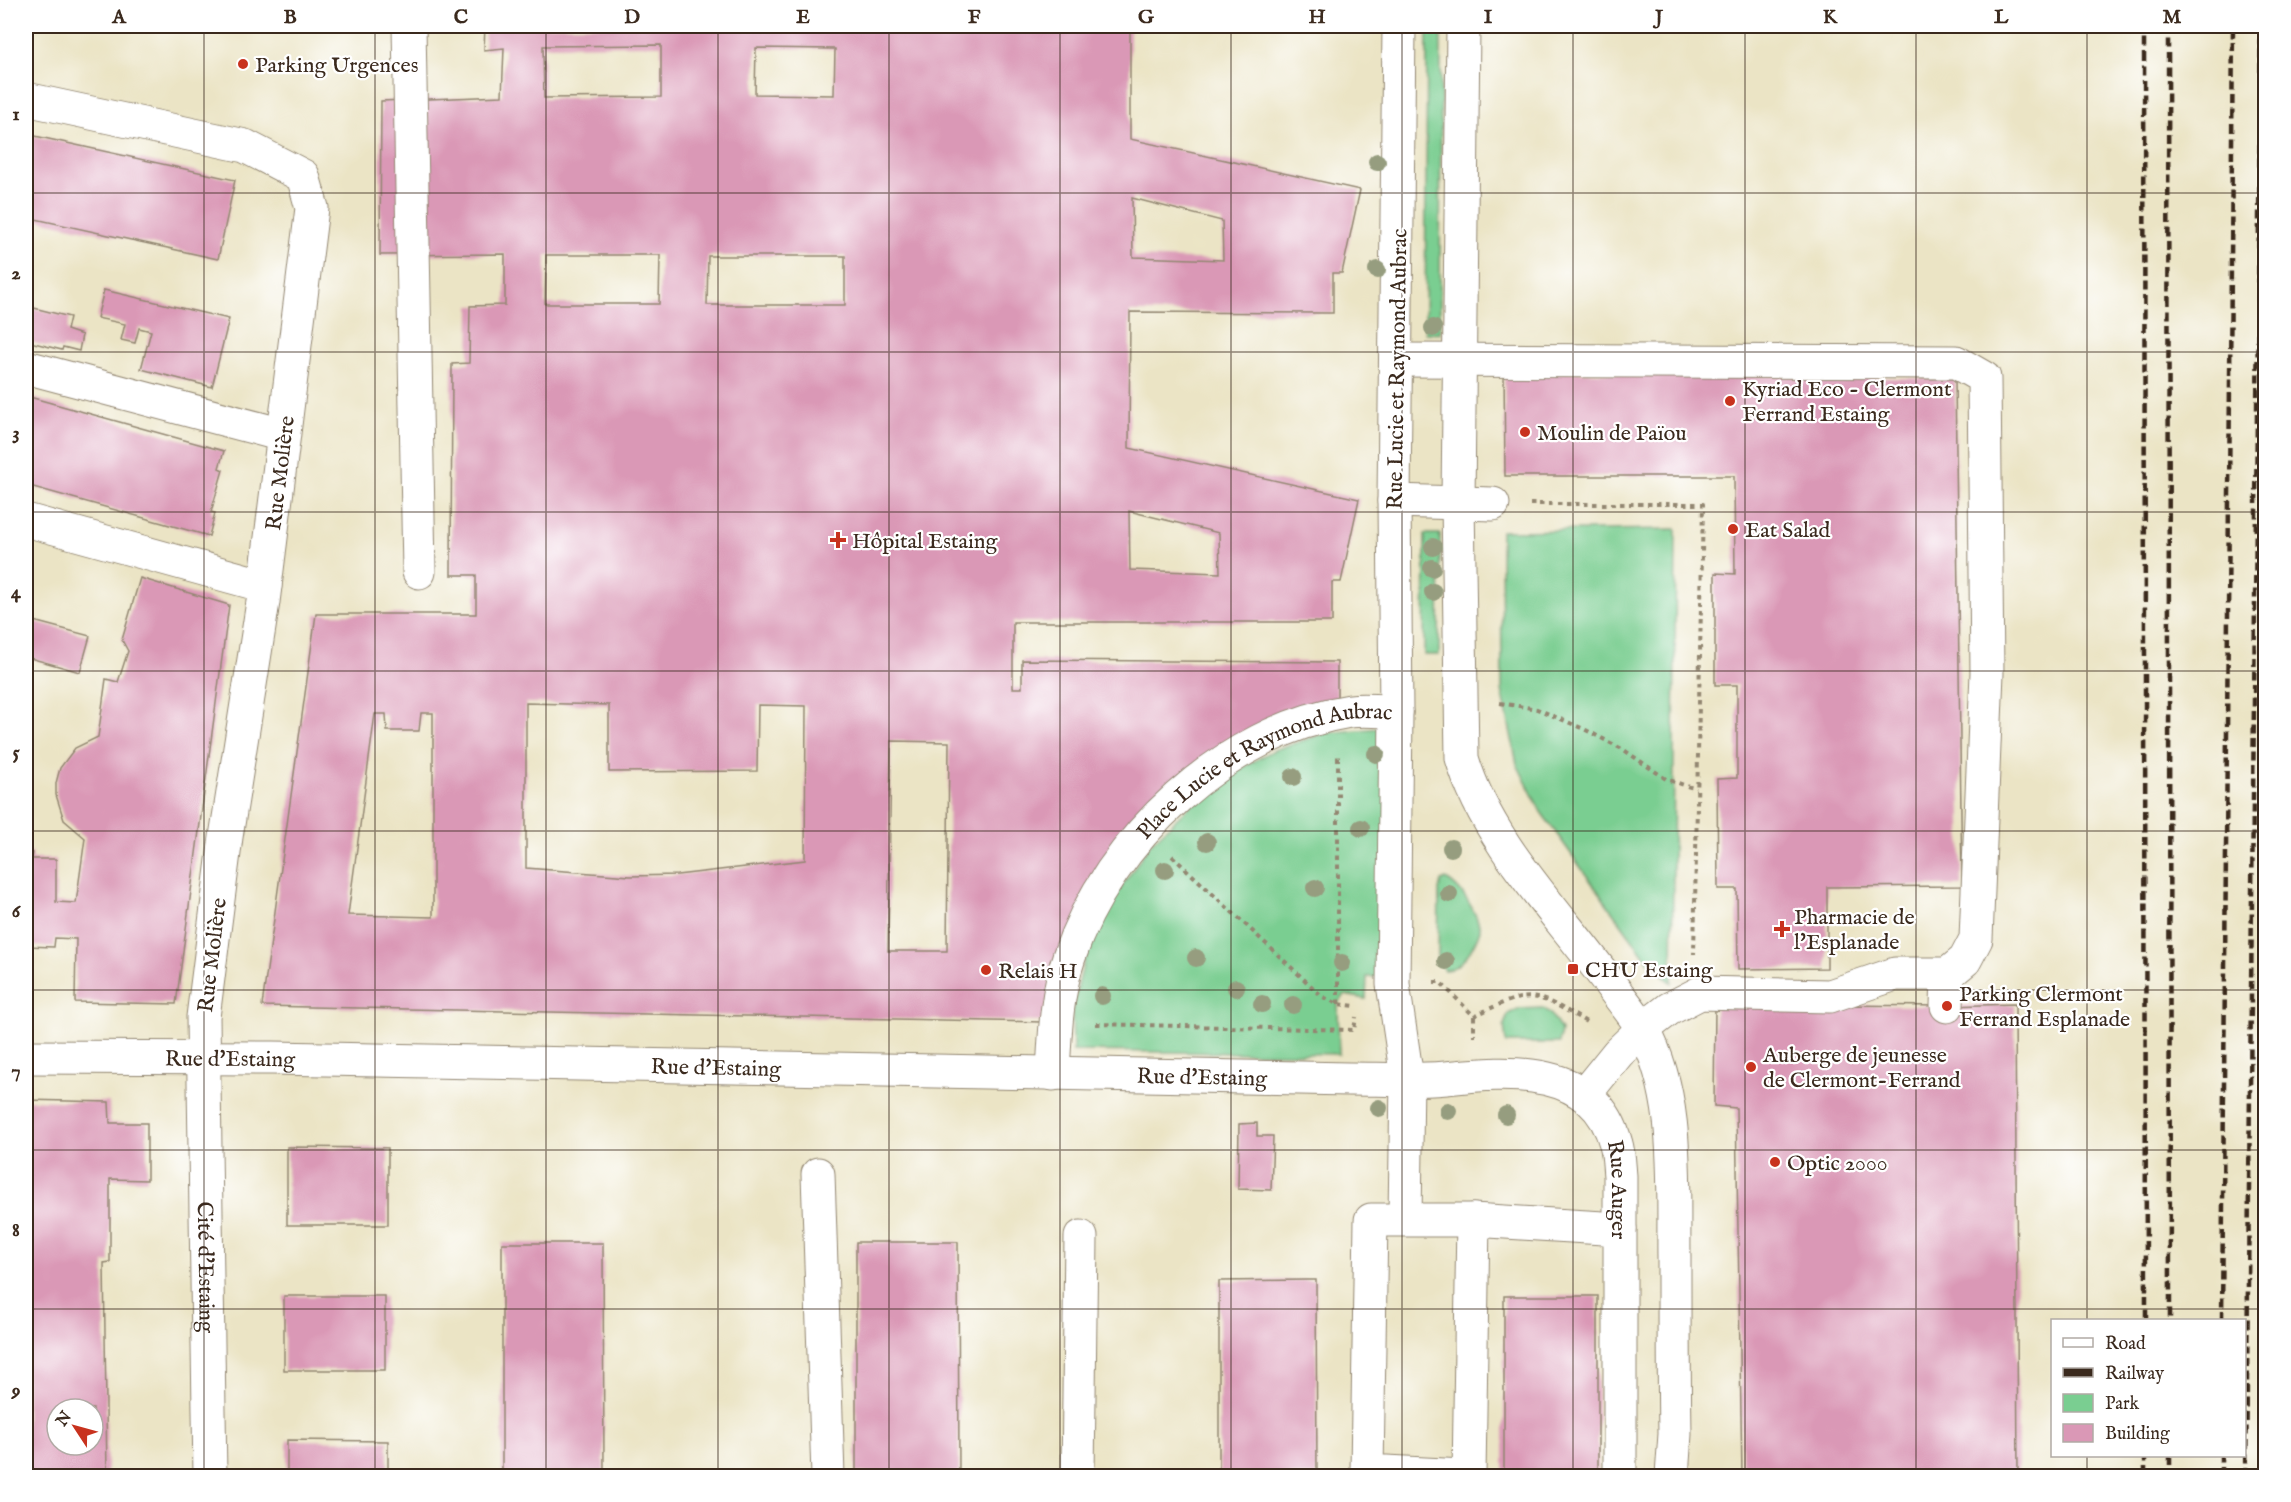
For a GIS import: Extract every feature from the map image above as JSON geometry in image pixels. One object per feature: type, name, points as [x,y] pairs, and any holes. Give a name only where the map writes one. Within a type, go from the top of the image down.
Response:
[{"type":"street","points":[[409,26],[419,572]]},
{"type":"street","name":"Rue Lucie et Raymond Aubrac","points":[[1396,712],[1394,501],[1399,26]]},
{"type":"street","points":[[1463,26],[1458,502],[1462,758],[1472,789],[1504,845],[1634,1016],[1658,1065],[1669,1115],[1673,1167],[1675,1434],[1672,1476]]},
{"type":"street","name":"Rue Molière","points":[[26,99],[245,146],[303,176],[312,208],[265,586],[226,837],[203,1017],[205,1058]]},
{"type":"street","points":[[1396,360],[1956,362],[1984,378],[1987,673],[1977,939],[1957,967],[1947,1006]]},
{"type":"street","points":[[26,367],[284,435]]},
{"type":"street","points":[[1394,501],[1493,504]]},
{"type":"street","points":[[26,520],[265,586]]},
{"type":"street","name":"Place Lucie et Raymond Aubrac","points":[[1053,1074],[1058,1003],[1069,957],[1093,902],[1116,864],[1146,831],[1192,785],[1225,760],[1261,740],[1296,725],[1351,711],[1396,712],[1393,984],[1407,1078],[1404,1218]]},
{"type":"street","points":[[1634,1016],[1669,1009],[1700,993],[1830,996],[1895,974],[1957,967]]},
{"type":"street","points":[[1584,1095],[1618,1053],[1634,1016]]},
{"type":"street","name":"Rue d'Estaing","points":[[26,1057],[205,1058],[1349,1079],[1407,1078]]},
{"type":"street","name":"Cité d'Estaing","points":[[205,1058],[210,1476]]},
{"type":"street","name":"Rue Auger","points":[[1407,1078],[1444,1078],[1473,1074],[1544,1076],[1584,1095],[1605,1118],[1616,1144],[1620,1176],[1620,1476]]},
{"type":"street","points":[[819,1174],[828,1476]]},
{"type":"street","points":[[1462,1476],[1367,1471],[1371,1220],[1404,1218],[1473,1220],[1620,1229]]},
{"type":"street","points":[[1468,1476],[1473,1220]]},
{"type":"street","points":[[1078,1476],[1081,1237]]},
{"type":"path","points":[[1493,504],[1703,504],[1694,960],[1700,993]]},
{"type":"path","points":[[1494,702],[1537,709],[1584,729],[1624,750],[1666,779],[1696,789]]},
{"type":"path","points":[[1338,1004],[1338,746],[1351,711]]},
{"type":"path","points":[[1146,831],[1323,998],[1338,1004],[1374,1007],[1375,986],[1440,982],[1474,1016],[1523,996],[1545,998],[1595,1027],[1634,1016]]},
{"type":"path","points":[[1056,1024],[1354,1030]]},
{"type":"green space","points":[[1427,26],[1441,26],[1440,333],[1425,333]]},
{"type":"green space","points":[[1676,529],[1672,983],[1648,961],[1541,812],[1517,764],[1502,690],[1501,531]]},
{"type":"green space","points":[[1425,534],[1440,534],[1439,655],[1424,655]]},
{"type":"green space","points":[[1389,727],[1384,977],[1367,977],[1366,999],[1345,995],[1338,1003],[1339,1054],[1073,1051],[1072,1009],[1085,958],[1106,910],[1150,844],[1212,785],[1274,750],[1326,733]]},
{"type":"green space","points":[[1446,879],[1458,888],[1468,901],[1480,930],[1467,956],[1457,966],[1444,970],[1439,963],[1438,954],[1439,890],[1441,881]]},
{"type":"green space","points":[[1543,1008],[1550,1013],[1561,1030],[1559,1043],[1506,1043],[1504,1025],[1508,1014],[1518,1009]]},
{"type":"building","name":"Hôpital Estaing","points":[[485,26],[1130,26],[1130,139],[1360,190],[1342,273],[1333,273],[1333,313],[1130,312],[1129,448],[1359,499],[1341,582],[1332,582],[1332,622],[1013,622],[1013,688],[1022,688],[1022,660],[1337,662],[1337,701],[1158,799],[1042,1022],[262,1006],[316,614],[476,614],[476,575],[451,575],[452,364],[469,363],[470,306],[505,305],[505,254],[380,255],[381,101],[502,96],[504,48],[484,50]],"holes":[[[661,45],[661,97],[544,98],[543,46]],[[756,48],[835,49],[834,95],[755,94]],[[1132,198],[1222,221],[1223,260],[1133,257]],[[546,255],[660,255],[659,304],[545,304]],[[708,256],[845,256],[845,305],[707,305]],[[1129,511],[1219,533],[1220,573],[1130,570]],[[526,703],[609,705],[609,772],[757,771],[758,705],[806,706],[805,860],[677,875],[630,876],[526,868]],[[421,713],[433,713],[433,917],[348,915],[375,714],[386,714],[387,731],[419,731]],[[891,741],[949,742],[947,951],[888,951]]]},
{"type":"building","points":[[26,134],[235,180],[218,259],[26,217]]},
{"type":"building","points":[[104,290],[229,319],[212,387],[141,369],[151,331],[139,328],[135,343],[121,340],[125,324],[97,318]]},
{"type":"building","points":[[26,306],[70,317],[67,330],[82,335],[79,351],[63,347],[62,350],[26,341]]},
{"type":"building","points":[[1504,371],[1955,379],[1962,886],[1827,887],[1827,968],[1738,969],[1737,889],[1718,889],[1717,779],[1737,778],[1737,685],[1715,685],[1715,573],[1735,574],[1734,476],[1505,476]]},
{"type":"building","points":[[26,396],[224,451],[219,468],[223,470],[211,512],[215,513],[209,536],[26,485]]},
{"type":"building","points":[[140,578],[229,605],[176,1004],[75,1002],[76,939],[55,938],[54,947],[26,946],[26,852],[33,853],[32,859],[56,859],[56,902],[76,903],[85,838],[64,820],[56,795],[56,783],[60,768],[75,748],[98,737],[106,679],[118,682],[128,651],[122,640]]},
{"type":"building","points":[[26,619],[90,636],[80,672],[26,657]]},
{"type":"building","points":[[1715,1004],[1947,1006],[2015,1004],[2018,1476],[1742,1476],[1736,1108],[1714,1106]]},
{"type":"building","points":[[26,1100],[109,1102],[110,1123],[147,1123],[147,1180],[110,1179],[110,1262],[104,1263],[107,1476],[26,1476]]},
{"type":"building","points":[[1257,1123],[1257,1136],[1273,1136],[1271,1190],[1238,1189],[1239,1124]]},
{"type":"building","points":[[287,1147],[388,1148],[388,1225],[287,1225]]},
{"type":"building","points":[[856,1242],[958,1242],[959,1473],[856,1473]]},
{"type":"building","points":[[502,1243],[603,1243],[604,1474],[502,1474]]},
{"type":"building","points":[[1316,1280],[1317,1476],[1219,1476],[1219,1281]]},
{"type":"building","points":[[284,1296],[385,1296],[385,1370],[284,1370]]},
{"type":"building","points":[[1504,1296],[1598,1296],[1598,1476],[1504,1476]]},
{"type":"building","points":[[287,1440],[388,1441],[388,1476],[287,1476]]},
{"type":"railway","points":[[2144,26],[2146,1319]]},
{"type":"railway","points":[[2168,26],[2170,1319]]},
{"type":"railway","points":[[2222,1319],[2233,26]]},
{"type":"railway","points":[[2246,1476],[2261,26]]},
{"type":"railway","points":[[2145,1457],[2145,1476]]},
{"type":"railway","points":[[2170,1457],[2170,1476]]},
{"type":"railway","points":[[2221,1457],[2221,1476]]},
{"type":"place","name":"Parking Urgences","points":[[243,64]]},
{"type":"place","name":"Kyriad Eco - Clermont Ferrand Estaing","points":[[1730,401]]},
{"type":"place","name":"Moulin de Païou","points":[[1525,432]]},
{"type":"place","name":"Eat Salad","points":[[1733,529]]},
{"type":"place","name":"Hôpital Estaing","points":[[838,540]]},
{"type":"place","name":"Pharmacie de l'Esplanade","points":[[1782,929]]},
{"type":"place","name":"CHU Estaing","points":[[1573,969]]},
{"type":"place","name":"Relais H","points":[[986,970]]},
{"type":"place","name":"Parking Clermont Ferrand Esplanade","points":[[1947,1006]]},
{"type":"place","name":"Auberge de jeunesse de Clermont-Ferrand","points":[[1751,1067]]},
{"type":"place","name":"Optic 2000","points":[[1775,1162]]}]
